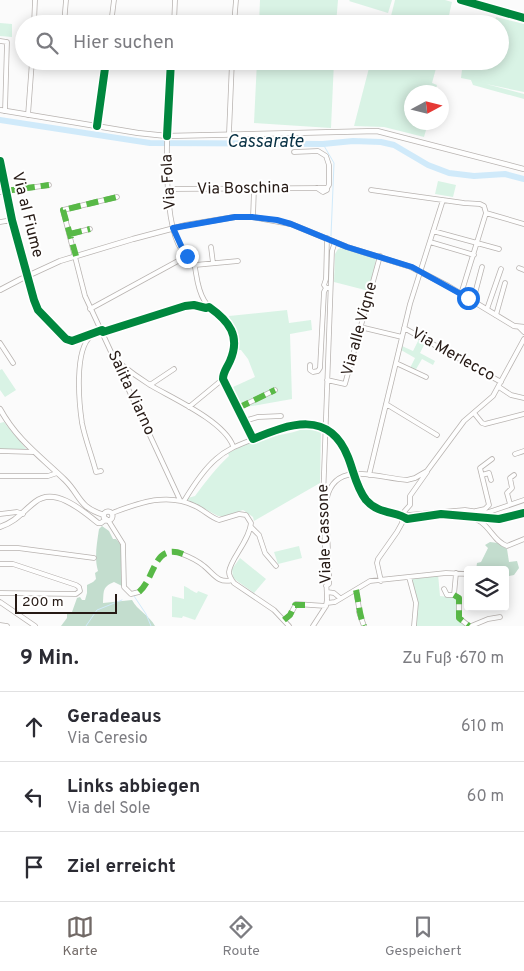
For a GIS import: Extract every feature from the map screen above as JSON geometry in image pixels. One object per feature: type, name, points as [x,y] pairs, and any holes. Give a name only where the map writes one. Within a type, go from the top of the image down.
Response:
[{"type":"main road","points":[[461,0],[524,18]]},
{"type":"main road","points":[[2,111],[167,137],[228,133],[377,131],[524,169]]},
{"type":"main road","points":[[0,290],[76,256],[173,228],[227,218],[252,217],[291,224],[335,242],[420,271],[523,329]]},
{"type":"main road","points":[[0,409],[14,432],[70,485],[84,506],[106,518]]},
{"type":"main road","points":[[0,527],[14,521],[35,501],[50,496],[63,500],[98,523],[101,523],[106,518],[107,511],[112,513]]},
{"type":"street","points":[[34,15],[35,0]]},
{"type":"street","points":[[65,15],[66,0]]},
{"type":"street","points":[[112,15],[114,0]]},
{"type":"street","points":[[174,15],[175,0]]},
{"type":"street","points":[[235,15],[236,0]]},
{"type":"street","points":[[0,41],[6,42],[2,111]]},
{"type":"street","points":[[28,115],[31,70]]},
{"type":"street","points":[[97,126],[105,70]]},
{"type":"street","name":"Via Fola","points":[[171,70],[166,148],[173,228],[183,250],[187,256],[193,259],[195,265]]},
{"type":"street","points":[[228,133],[232,70]]},
{"type":"street","name":"Via Boschina","points":[[169,189],[317,188],[326,192],[329,185],[329,165],[326,156],[318,151],[294,152]]},
{"type":"street","name":"Via al Fiume","points":[[0,161],[3,192],[38,310],[70,341],[96,333]]},
{"type":"street","name":"Via al Fiume","points":[[3,192],[49,185]]},
{"type":"street","points":[[252,217],[254,189]]},
{"type":"street","points":[[372,190],[482,204],[486,213],[461,294]]},
{"type":"street","name":"Salita Viarno","points":[[117,197],[63,210],[83,290],[90,308],[182,500]]},
{"type":"street","points":[[369,475],[404,328],[443,200]]},
{"type":"street","points":[[486,213],[524,224]]},
{"type":"street","points":[[0,222],[12,220]]},
{"type":"street","points":[[70,234],[90,229]]},
{"type":"street","points":[[433,231],[499,249]]},
{"type":"street","points":[[327,238],[326,279],[324,285],[328,288]]},
{"type":"street","points":[[325,428],[328,288],[332,251],[335,242]]},
{"type":"street","points":[[430,242],[474,255]]},
{"type":"street","points":[[211,247],[213,263]]},
{"type":"street","points":[[90,308],[187,256]]},
{"type":"street","name":"Via alle Vigne","points":[[327,380],[345,384],[380,256]]},
{"type":"street","points":[[238,261],[195,265],[199,289],[203,298],[209,307],[225,319],[232,333],[233,349],[223,375],[223,380],[253,439]]},
{"type":"street","points":[[473,301],[482,267]]},
{"type":"street","points":[[487,309],[501,269]]},
{"type":"street","points":[[496,315],[505,283]]},
{"type":"street","points":[[477,285],[482,287]]},
{"type":"street","points":[[310,365],[310,370],[313,372],[318,372],[321,366],[324,292],[328,288]]},
{"type":"street","points":[[360,327],[402,336]]},
{"type":"street","name":"Via Merlecco","points":[[404,328],[501,382]]},
{"type":"street","points":[[101,471],[96,472],[82,423],[80,365],[88,337],[102,330]]},
{"type":"street","points":[[381,581],[377,563],[378,559],[401,526],[410,505],[410,496],[464,421],[493,396],[524,339]]},
{"type":"street","points":[[0,343],[13,362]]},
{"type":"street","points":[[519,348],[524,354]]},
{"type":"street","points":[[116,361],[150,385],[189,407],[224,432],[233,446]]},
{"type":"street","points":[[396,363],[426,377]]},
{"type":"street","points":[[150,385],[174,369]]},
{"type":"street","points":[[189,407],[223,380]]},
{"type":"street","points":[[499,387],[511,396],[524,398]]},
{"type":"street","points":[[238,408],[275,390]]},
{"type":"street","points":[[386,404],[437,436]]},
{"type":"street","points":[[474,413],[485,424],[524,414]]},
{"type":"street","points":[[244,421],[258,416],[281,416]]},
{"type":"street","points":[[182,500],[211,464],[233,446],[296,424],[325,428],[339,442],[345,452],[357,486],[368,502],[379,509],[404,517],[407,520],[442,516],[476,520],[483,524],[504,546],[510,546],[524,539]]},
{"type":"street","name":"Viale Cassone","points":[[313,626],[328,604],[323,500],[325,428]]},
{"type":"street","points":[[0,451],[33,452]]},
{"type":"street","points":[[516,454],[524,451]]},
{"type":"street","points":[[476,511],[485,509],[489,505],[480,468],[492,459]]},
{"type":"street","points":[[326,586],[329,584],[329,574],[326,503],[327,493],[331,485],[337,479],[354,474],[406,480],[415,478],[427,471]]},
{"type":"street","points":[[482,475],[489,473],[491,480]]},
{"type":"street","points":[[0,476],[48,476],[57,474]]},
{"type":"street","points":[[510,504],[507,493],[512,488],[510,478],[514,475]]},
{"type":"street","points":[[112,513],[157,499],[182,500],[219,520],[238,514],[245,514],[250,520],[251,527],[244,544],[230,566],[229,572],[232,580],[271,607],[289,626]]},
{"type":"street","points":[[404,517],[455,510],[486,513],[524,500]]},
{"type":"street","points":[[0,514],[18,512],[23,514]]},
{"type":"street","points":[[106,518],[123,544],[124,587],[131,594],[139,592]]},
{"type":"street","points":[[251,527],[259,535],[265,553],[276,566]]},
{"type":"street","points":[[0,548],[18,548],[94,558]]},
{"type":"street","points":[[183,554],[202,565],[219,580],[232,580]]},
{"type":"street","points":[[0,564],[18,566],[76,585],[80,590],[76,594],[0,593]]},
{"type":"street","points":[[454,595],[456,573]]},
{"type":"street","points":[[284,620],[290,615],[297,602],[328,604],[356,590],[367,582],[464,574]]},
{"type":"street","points":[[409,577],[415,598],[414,626]]},
{"type":"street","points":[[444,589],[447,595],[454,595],[459,598],[459,618],[470,626],[500,617]]},
{"type":"street","points":[[356,590],[364,626]]},
{"type":"street","points":[[327,592],[334,593],[340,598]]},
{"type":"street","points":[[0,602],[35,626]]},
{"type":"street","points":[[0,625],[6,626]]},
{"type":"green space","points":[[260,0],[338,0],[337,15],[259,15]]},
{"type":"green space","points":[[350,0],[392,0],[388,13]]},
{"type":"green space","points":[[395,0],[445,0],[452,2],[449,15],[391,15]]},
{"type":"green space","points":[[509,20],[524,24],[524,92],[486,84],[524,94],[524,99],[473,85],[471,80],[461,78],[462,70],[509,70]]},
{"type":"green space","points":[[0,23],[12,24],[12,37],[0,36]]},
{"type":"green space","points":[[257,70],[334,70],[331,128],[254,123]]},
{"type":"green space","points":[[368,70],[436,70],[432,83],[437,85],[404,85],[404,130],[426,130],[424,137],[384,127],[354,126]]},
{"type":"green space","points":[[438,181],[456,185],[453,197],[435,194]]},
{"type":"green space","points":[[341,248],[376,259],[369,291],[334,282],[335,254]]},
{"type":"green space","points":[[287,310],[289,323],[311,320],[312,330],[290,334],[292,399],[241,408],[239,403],[236,403],[233,387],[255,377],[248,359],[241,350],[237,350],[236,339],[229,316]]},
{"type":"green space","points":[[420,337],[426,341],[420,353],[435,361],[433,365],[422,359],[415,371],[410,368],[415,358],[401,350],[402,346],[413,351]]},
{"type":"green space","points":[[2,369],[16,390],[5,397],[0,390],[0,370]]},
{"type":"green space","points":[[4,422],[27,450],[0,449],[0,423]]},
{"type":"green space","points":[[303,428],[321,431],[320,483],[254,521],[253,517],[243,510],[225,516],[218,516],[188,500],[188,498],[195,496],[229,456],[228,453],[265,435],[284,434]]},
{"type":"green space","points":[[102,526],[121,545],[122,586],[114,582],[107,586],[104,590],[103,603],[132,600],[155,626],[61,626],[67,618],[67,614],[72,612],[77,598],[80,597],[82,600],[85,600],[87,585],[96,579],[95,573],[98,571],[96,561],[97,545],[99,529]]},
{"type":"green space","points":[[490,542],[498,543],[507,549],[509,562],[517,561],[519,568],[514,575],[509,576],[509,566],[477,566],[477,563],[481,562],[488,548],[485,545]]},
{"type":"green space","points":[[299,546],[302,558],[278,564],[274,552]]},
{"type":"green space","points":[[240,558],[266,579],[254,593],[233,578],[232,569]]},
{"type":"green space","points":[[438,574],[440,596],[458,598],[458,618],[468,626],[416,626],[418,602],[412,578]]},
{"type":"green space","points":[[184,586],[197,593],[198,591],[208,595],[195,620],[183,616],[182,618],[172,617],[172,596],[184,599]]},
{"type":"waterway","name":"Cassarate","points":[[0,120],[150,143],[323,144],[353,141],[381,142],[394,145],[428,165],[449,173],[474,176],[505,174],[524,179]]},
{"type":"waterway","points":[[323,144],[334,163],[331,236]]},
{"type":"waterway","points":[[134,596],[146,614],[151,626]]},
{"type":"waterway","points":[[86,626],[97,610],[122,600]]},
{"type":"marked path","points":[[5,191],[49,185]]},
{"type":"marked path","points":[[76,256],[63,210],[117,197]]},
{"type":"marked path","points":[[70,234],[90,229]]},
{"type":"marked path","points":[[238,408],[275,390]]},
{"type":"marked path","points":[[139,592],[145,586],[160,557],[166,553],[173,552],[183,554]]},
{"type":"marked path","points":[[356,590],[364,626]]},
{"type":"marked path","points":[[454,595],[459,598],[459,618],[469,626]]},
{"type":"marked path","points":[[284,620],[290,615],[295,605],[305,605]]},
{"type":"cycle path","points":[[461,0],[524,18]]},
{"type":"cycle path","points":[[97,126],[105,70]]},
{"type":"cycle path","points":[[167,136],[171,70]]},
{"type":"cycle path","points":[[0,161],[12,220],[34,300],[38,310],[66,339],[72,341],[102,330],[103,332],[185,306],[209,307],[222,318],[231,330],[234,344],[233,352],[223,379],[253,439],[294,425],[307,424],[319,426],[330,432],[340,442],[348,457],[357,485],[366,500],[377,508],[407,519],[441,514],[499,519],[524,513]]},
{"type":"route","points":[[187,256],[173,228],[235,217],[266,218],[291,224],[347,247],[412,267],[468,298]]}]
